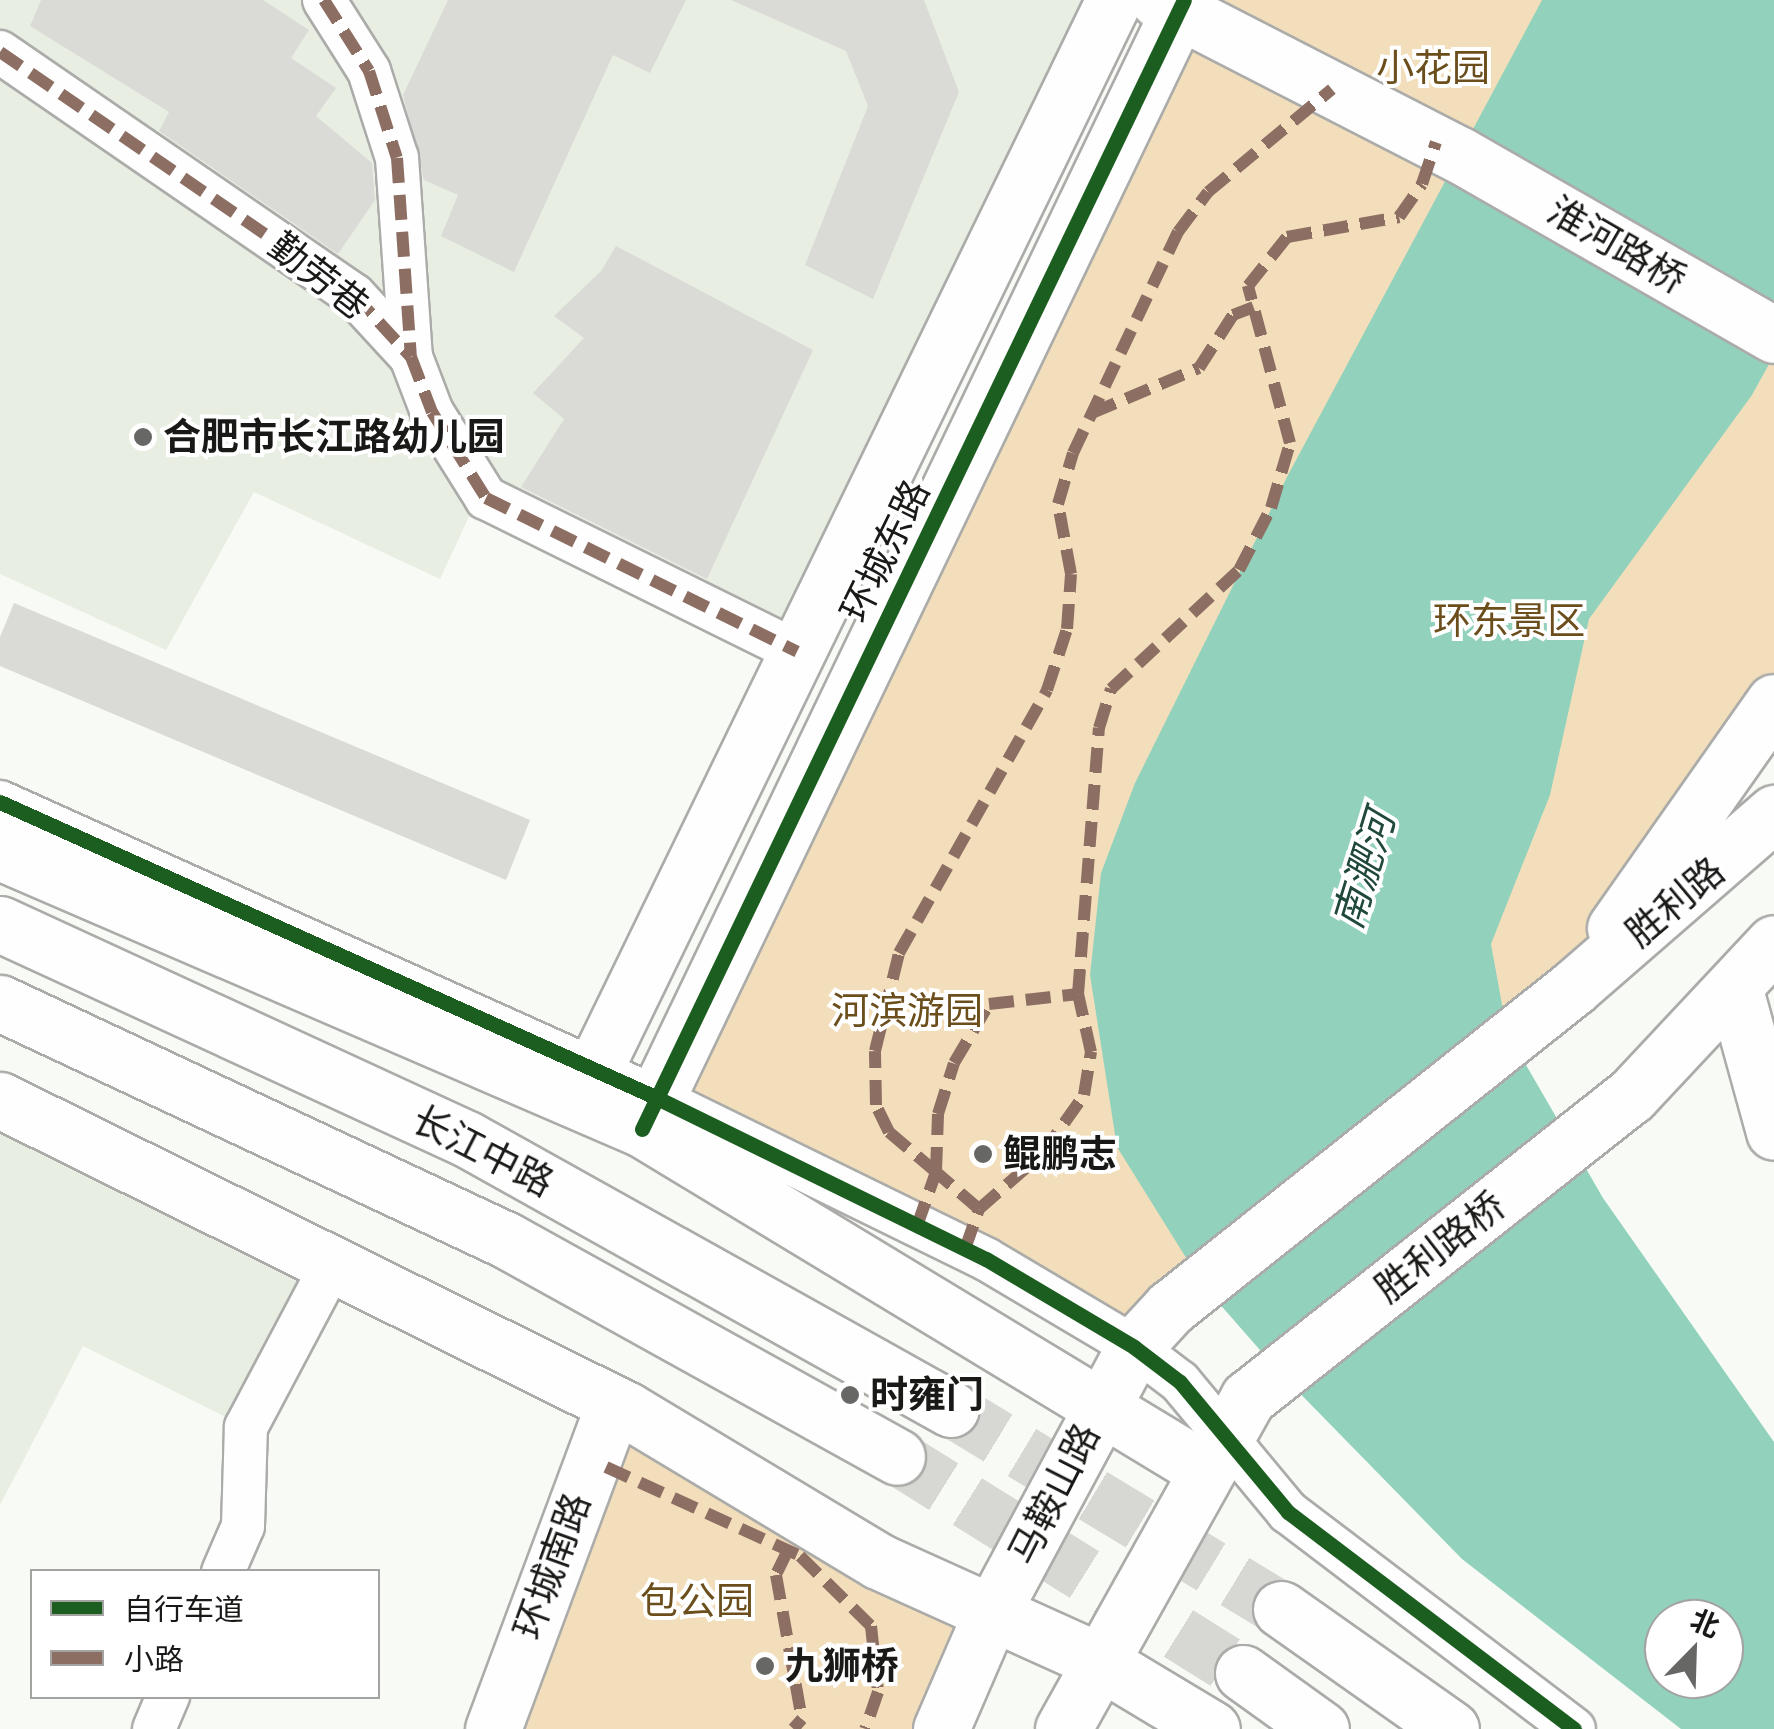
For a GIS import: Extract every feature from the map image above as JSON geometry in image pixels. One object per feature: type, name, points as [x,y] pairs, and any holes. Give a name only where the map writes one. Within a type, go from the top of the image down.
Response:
[{"type":"main road","name":"环城东路","points":[[587,1084],[1114,0]]},
{"type":"main road","name":"环城东路","points":[[647,1112],[1174,4]]},
{"type":"main road","name":"淮河路桥","points":[[1174,4],[1460,155],[1774,334]]},
{"type":"main road","points":[[1573,988],[1774,702]]},
{"type":"main road","name":"胜利路","points":[[1573,988],[1774,812]]},
{"type":"main road","points":[[0,852],[587,1084],[647,1112],[1099,1407],[1226,1435],[1097,1660],[1064,1729]]},
{"type":"main road","name":"长江中路","points":[[0,924],[467,1139],[951,1409]]},
{"type":"main road","points":[[1774,943],[1735,990],[1774,1132]]},
{"type":"main road","name":"马鞍山路","points":[[941,1729],[990,1616],[1134,1347],[1203,1285],[1573,988]]},
{"type":"main road","name":"胜利路桥","points":[[1226,1435],[1631,1096],[1735,990]]},
{"type":"main road","name":"长江中路","points":[[0,1004],[506,1240],[897,1457]]},
{"type":"main road","points":[[0,1100],[614,1404],[878,1561],[990,1616],[1097,1660],[1212,1729]]},
{"type":"main road","name":"环城南路","points":[[493,1729],[614,1404]]},
{"type":"main road","points":[[1282,1609],[1450,1729]]},
{"type":"main road","points":[[1243,1673],[1322,1729]]},
{"type":"street","points":[[324,0],[368,71],[398,158],[411,357]]},
{"type":"street","name":"勤劳巷","points":[[0,52],[354,294],[411,357],[432,412],[486,498],[797,652]]},
{"type":"street","points":[[0,802],[587,1084]]},
{"type":"street","points":[[647,1112],[986,1259],[1134,1347],[1180,1382],[1288,1512],[1574,1729]]},
{"type":"street","points":[[224,1569],[243,1526],[246,1427],[332,1263]]},
{"type":"street","points":[[154,1729],[167,1699]]},
{"type":"shaded area","points":[[0,0],[1114,0],[797,652],[481,491],[440,579],[254,492],[166,650],[0,574]]},
{"type":"shaded area","points":[[0,1100],[333,1263],[246,1427],[83,1346],[0,1505]]},
{"type":"green space","points":[[1184,0],[1774,0],[1774,702],[1573,988],[1134,1347],[653,1096]]},
{"type":"green space","name":"包公园","points":[[627,1410],[990,1616],[941,1729],[512,1729]]},
{"type":"water","name":"环东景区","points":[[1542,0],[1774,0],[1774,355],[1752,395],[1589,619],[1550,795],[1491,944],[1507,1032],[1603,1198],[1774,1442],[1774,1729],[1681,1729],[1462,1559],[1280,1373],[1203,1285],[1117,1147],[1090,975],[1101,873],[1135,783],[1287,477]]},
{"type":"building","points":[[41,0],[263,0],[309,30],[291,58],[336,88],[316,116],[372,163],[375,200],[338,254],[159,131],[169,112],[30,26]]},
{"type":"building","points":[[448,0],[686,0],[650,73],[613,55],[514,272],[441,236],[458,195],[424,180],[403,95]]},
{"type":"building","points":[[731,0],[924,0],[959,92],[873,299],[805,265],[868,106],[846,51]]},
{"type":"building","points":[[616,246],[813,350],[707,579],[521,487],[564,419],[533,393],[584,338],[554,316],[601,271]]},
{"type":"building","points":[[14,603],[530,820],[506,880],[0,666],[0,637]]},
{"type":"tunnel","points":[[951,1409],[1281,1609]]},
{"type":"tunnel","points":[[897,1457],[1243,1673]]},
{"type":"marked path","points":[[324,0],[369,71],[397,158],[411,357]]},
{"type":"marked path","points":[[0,52],[354,295],[411,357],[432,412],[486,498],[797,652]]},
{"type":"marked path","points":[[917,1226],[936,1172],[889,1132],[876,1105],[875,1051],[899,953],[1047,690],[1067,629],[1071,574],[1058,504],[1073,453],[1178,232],[1208,192],[1332,89]]},
{"type":"marked path","points":[[965,1249],[979,1209],[1043,1153],[1084,1095],[1091,1052],[1078,994],[1099,728],[1111,689],[1239,570],[1271,508],[1290,443],[1248,286],[1287,237],[1399,217],[1422,184],[1436,142]]},
{"type":"marked path","points":[[1092,413],[1199,368],[1233,315],[1254,307]]},
{"type":"marked path","points":[[979,1209],[936,1172],[938,1114],[954,1063],[989,1004],[1078,994]]},
{"type":"marked path","points":[[606,1467],[800,1556],[871,1626],[878,1692],[865,1729]]},
{"type":"marked path","points":[[788,1550],[776,1575],[802,1719],[793,1729]]},
{"type":"cycle path","points":[[642,1129],[1184,0]]},
{"type":"cycle path","points":[[0,802],[653,1096],[986,1259],[1134,1347],[1180,1382],[1288,1512],[1574,1729]]},
{"type":"place","name":"合肥市长江路幼儿园","points":[[143,437]]},
{"type":"place","name":"鲲鹏志","points":[[983,1154]]},
{"type":"place","name":"时雍门","points":[[850,1395]]},
{"type":"place","name":"九狮桥","points":[[765,1666]]},
{"type":"park label","name":"小花园","points":[[1433,68]]},
{"type":"park label","name":"河滨游园","points":[[907,1011]]},
{"type":"water label","name":"南淝河","points":[[1364,870]]}]
